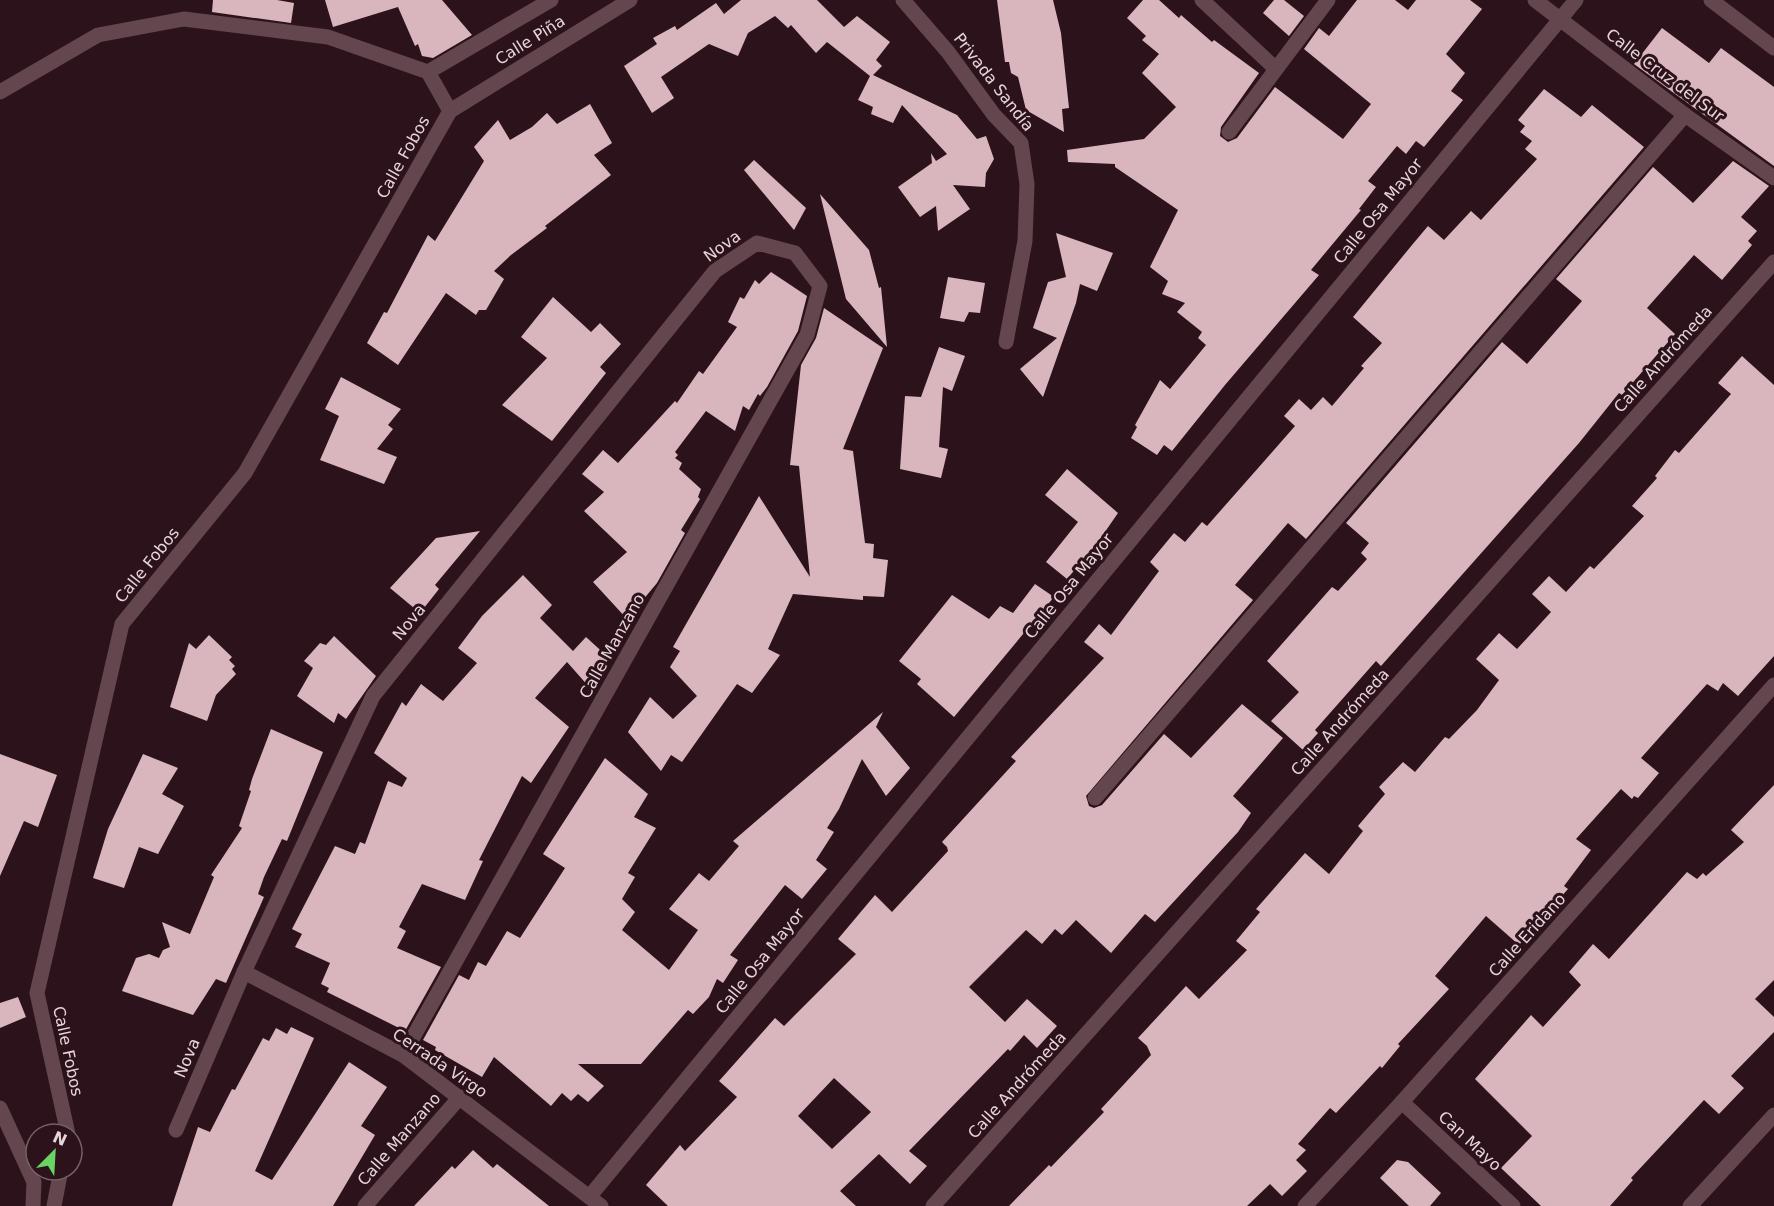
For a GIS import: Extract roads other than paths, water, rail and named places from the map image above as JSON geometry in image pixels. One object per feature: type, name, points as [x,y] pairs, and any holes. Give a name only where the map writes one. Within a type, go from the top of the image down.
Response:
[{"type":"street","name":"Calle Piña","points":[[428,72],[551,0]]},
{"type":"street","name":"Calle Piña","points":[[450,111],[630,0]]},
{"type":"street","name":"Privada Sandía","points":[[903,0],[948,52],[994,115],[1021,143],[1027,184],[1025,241],[1006,342]]},
{"type":"street","points":[[1202,0],[1276,69]]},
{"type":"street","points":[[1228,132],[1328,0]]},
{"type":"street","name":"Calle Cruz del Sur","points":[[1535,0],[1685,115],[1774,178]]},
{"type":"street","name":"Calle Osa Mayor","points":[[596,1201],[1576,0]]},
{"type":"street","points":[[1711,0],[1774,48]]},
{"type":"street","points":[[0,92],[98,35],[184,19],[327,38],[428,72],[450,111]]},
{"type":"street","name":"Calle Fobos","points":[[65,1122],[37,993],[122,624],[245,473],[450,111]]},
{"type":"street","points":[[1095,798],[1685,115]]},
{"type":"street","name":"Nova","points":[[176,1130],[244,972],[373,696],[714,271],[757,243],[795,253]]},
{"type":"street","name":"Calle Manzano","points":[[403,1055],[807,335],[820,286],[795,253]]},
{"type":"street","name":"Calle Andrómeda","points":[[933,1206],[1774,262]]},
{"type":"street","name":"Calle Eridano","points":[[1305,1206],[1402,1102],[1774,685]]},
{"type":"street","name":"Cerrada Virgo","points":[[244,972],[403,1055],[596,1201]]},
{"type":"street","name":"Calle Manzano","points":[[365,1206],[460,1096]]},
{"type":"street","name":"Can Mayo","points":[[1402,1102],[1513,1206]]},
{"type":"street","points":[[0,1108],[34,1182],[33,1206]]},
{"type":"street","points":[[1690,1206],[1774,1115]]},
{"type":"street","points":[[54,1206],[59,1182]]}]
